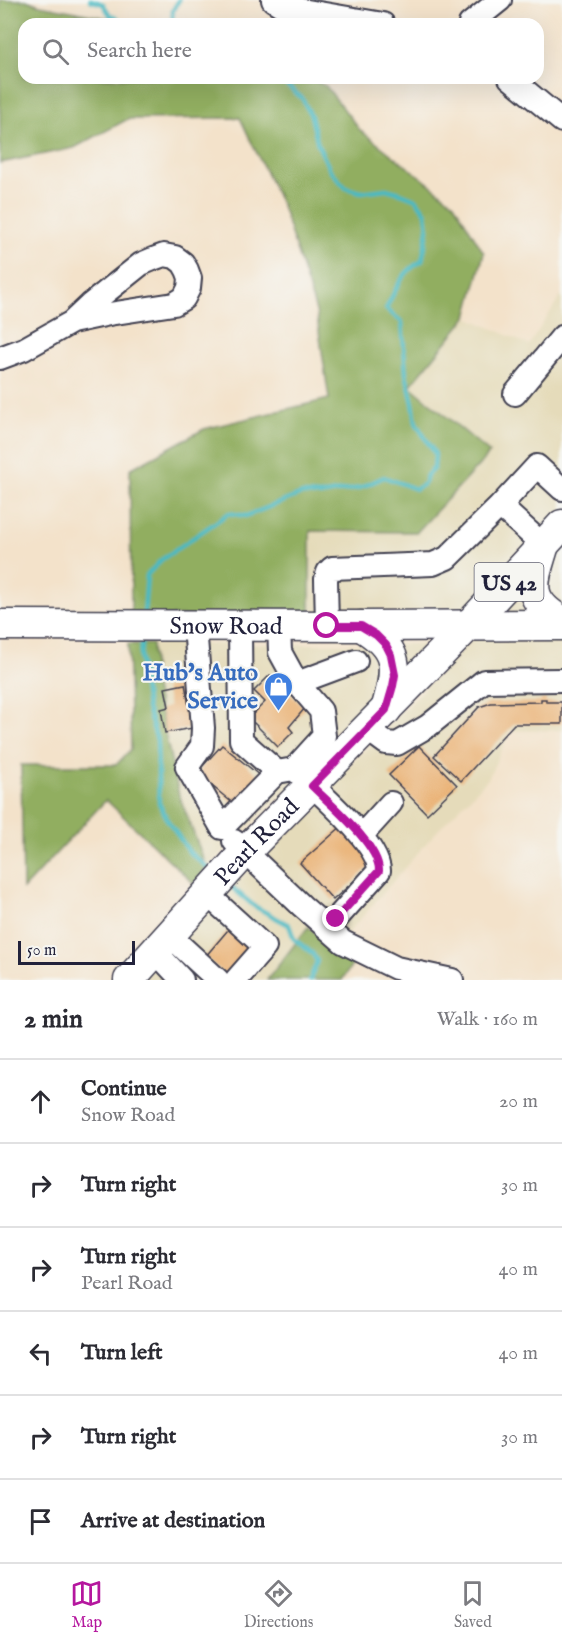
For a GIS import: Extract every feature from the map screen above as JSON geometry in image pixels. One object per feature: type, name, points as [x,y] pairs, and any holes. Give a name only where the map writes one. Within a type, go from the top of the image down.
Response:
[{"type":"main road","points":[[553,535],[534,577],[534,591],[539,603],[562,623]]},
{"type":"main road","name":"Pearl Road","points":[[129,980],[222,876],[294,776],[376,720],[553,535]]},
{"type":"main road","name":"Snow Road","points":[[0,625],[468,626],[562,623]]},
{"type":"main road","points":[[361,626],[376,635],[386,645],[391,655],[395,675],[393,686],[376,720]]},
{"type":"street","points":[[273,0],[284,7],[348,18]]},
{"type":"street","points":[[478,18],[500,0]]},
{"type":"street","points":[[517,84],[562,121]]},
{"type":"street","points":[[0,358],[24,349],[72,322],[141,264],[164,255],[175,257],[183,263],[187,270],[190,278],[189,288],[184,298],[174,304],[72,322]]},
{"type":"street","points":[[515,394],[562,337]]},
{"type":"street","points":[[327,626],[326,579],[332,568],[433,564],[447,558],[537,466],[562,489]]},
{"type":"street","points":[[500,506],[553,535]]},
{"type":"street","points":[[195,626],[203,728],[202,746]]},
{"type":"street","points":[[240,626],[241,740]]},
{"type":"street","points":[[222,828],[294,776],[324,736],[321,711],[297,683],[280,652],[279,626]]},
{"type":"street","points":[[297,683],[356,662]]},
{"type":"street","points":[[376,720],[386,744],[397,744],[428,726],[484,681],[562,680]]},
{"type":"street","points":[[236,980],[264,947],[222,876],[222,828],[187,767],[202,746],[213,740],[225,738],[241,740],[294,776],[362,835],[380,864],[379,871],[328,928]]},
{"type":"street","points":[[362,835],[391,802]]},
{"type":"street","points":[[222,876],[328,928],[343,942],[396,968],[452,980]]},
{"type":"street","points":[[162,943],[182,980]]},
{"type":"street","points":[[162,943],[218,980]]},
{"type":"shaded area","points":[[562,294],[562,616],[310,616],[310,531],[417,532],[490,453],[410,386],[419,373],[467,317],[529,345]]},
{"type":"shaded area","points":[[477,634],[562,634],[562,730],[510,731],[488,779],[436,832],[335,948],[308,928],[267,980],[142,980]]},
{"type":"shaded area","points":[[152,644],[435,644],[207,868],[179,795],[154,684]]},
{"type":"green space","points":[[0,0],[26,0],[40,5],[107,18],[18,18],[18,84],[322,84],[326,86],[360,130],[454,203],[484,253],[467,317],[410,386],[490,453],[417,532],[310,531],[310,616],[131,616],[130,469],[204,429],[329,399],[316,311],[282,206],[240,118],[128,119],[74,148],[0,163]]},
{"type":"green space","points":[[128,644],[152,644],[154,684],[179,795],[207,868],[194,884],[106,800],[23,889],[21,765],[116,765],[131,749]]},
{"type":"green space","points":[[308,927],[353,964],[342,980],[267,980]]},
{"type":"building","name":"Hub's Auto Service","points":[[270,675],[305,708],[289,727],[293,732],[278,747],[253,722],[253,714],[265,702],[254,691]]},
{"type":"building","points":[[185,684],[193,728],[165,733],[161,709],[169,707],[165,688]]},
{"type":"building","points":[[541,699],[546,699],[546,702],[562,702],[562,724],[514,724],[461,781],[434,756],[479,707],[491,703],[541,702]]},
{"type":"building","points":[[222,745],[260,776],[235,805],[200,776],[200,769]]},
{"type":"building","points":[[419,746],[457,785],[427,814],[389,775]]},
{"type":"building","points":[[343,825],[375,862],[333,900],[300,863]]},
{"type":"building","points":[[233,924],[259,945],[231,979],[205,957]]},
{"type":"waterway","points":[[90,0],[103,4],[110,15],[116,18]]},
{"type":"waterway","points":[[172,18],[173,10],[179,0]]},
{"type":"waterway","points":[[144,614],[147,575],[161,560],[229,513],[246,516],[302,494],[320,495],[360,488],[384,477],[416,489],[425,483],[427,475],[434,468],[435,454],[416,423],[406,374],[402,322],[386,309],[404,275],[422,261],[428,230],[426,213],[416,199],[401,193],[386,189],[361,192],[346,188],[330,170],[318,145],[311,116],[302,98],[285,84]]},
{"type":"waterway","points":[[142,637],[140,657],[147,708],[157,740],[159,803],[168,821],[190,853],[212,871]]},
{"type":"waterway","points":[[228,884],[254,906],[289,925],[294,939],[312,953],[317,961],[310,980]]},
{"type":"place","name":"Hub's Auto Service","points":[[279,712]]},
{"type":"route","points":[[327,626],[361,626],[376,635],[386,645],[391,655],[395,675],[386,710],[312,786],[362,835],[380,864],[379,871],[336,919]]}]
